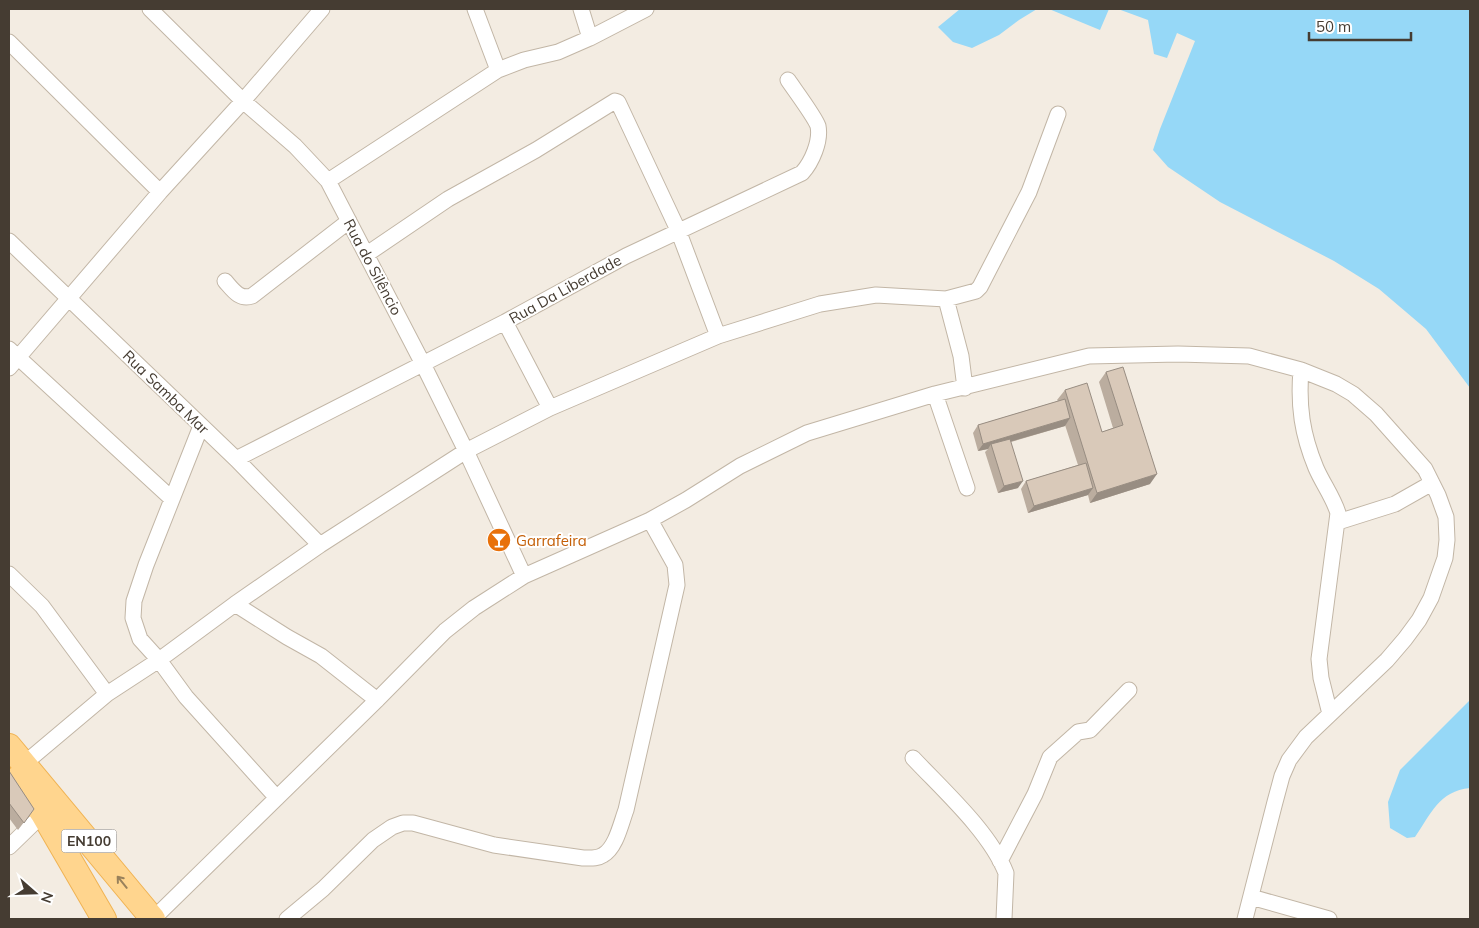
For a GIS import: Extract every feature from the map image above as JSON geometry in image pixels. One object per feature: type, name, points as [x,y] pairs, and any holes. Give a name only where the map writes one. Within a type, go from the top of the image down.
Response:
[{"type":"main road","name":"EN100","points":[[9,746],[32,796],[104,919]]},
{"type":"main road","name":"EN100","points":[[17,765],[153,919]]},
{"type":"street","name":"Rua do Silêncio","points":[[150,9],[243,100],[295,146],[328,181],[466,450],[524,576]]},
{"type":"street","points":[[172,499],[12,359],[322,9]]},
{"type":"street","points":[[475,9],[498,70]]},
{"type":"street","points":[[580,9],[590,38]]},
{"type":"street","points":[[328,181],[498,70],[524,60],[558,52],[646,9]]},
{"type":"street","points":[[9,42],[160,192]]},
{"type":"street","name":"Rua Da Liberdade","points":[[236,459],[505,322],[626,256],[802,173],[808,167],[816,147],[818,125],[788,80]]},
{"type":"street","points":[[367,254],[448,199],[536,150],[615,101],[618,102],[678,230],[718,336]]},
{"type":"street","points":[[17,765],[108,694],[320,546],[466,450],[550,408],[718,336],[820,304],[876,295],[946,299],[976,290],[980,287],[1029,192],[1058,114]]},
{"type":"street","points":[[225,281],[240,297],[252,296],[349,221]]},
{"type":"street","name":"Rua Samba Mar","points":[[9,241],[236,459],[320,546]]},
{"type":"street","points":[[946,299],[961,356],[965,388]]},
{"type":"street","points":[[505,322],[550,408]]},
{"type":"street","points":[[153,919],[445,631],[474,608],[524,576],[650,520],[740,466],[807,433],[935,394],[1089,356],[1178,354],[1249,356],[1301,370],[1336,384],[1353,394],[1376,414],[1425,469],[1446,517],[1447,540],[1445,558],[1431,598],[1419,620],[1387,660],[1306,738],[1289,760],[1275,802],[1245,919]]},
{"type":"street","points":[[1301,370],[1300,410],[1307,441],[1317,469],[1338,513],[1319,658],[1321,678],[1330,714]]},
{"type":"street","points":[[935,394],[967,488]]},
{"type":"street","points":[[201,426],[134,601],[133,618],[135,628],[140,639],[186,698],[277,798]]},
{"type":"street","points":[[1338,522],[1395,504],[1432,483]]},
{"type":"street","points":[[287,919],[323,889],[373,840],[392,827],[403,823],[414,823],[494,846],[576,857],[596,858],[604,855],[612,845],[626,810],[677,585],[675,565],[650,520]]},
{"type":"street","points":[[9,574],[42,606],[108,694]]},
{"type":"street","points":[[235,604],[321,656],[377,700]]},
{"type":"street","points":[[1000,861],[1035,794],[1050,757],[1078,732],[1090,730],[1129,690]]},
{"type":"street","points":[[913,758],[982,834],[1000,861],[1006,873],[1004,919]]},
{"type":"street","points":[[9,847],[43,814]]},
{"type":"street","points":[[1251,897],[1329,919]]},
{"type":"water","points":[[960,9],[1037,9],[999,35],[972,48],[953,42],[938,27]]},
{"type":"water","points":[[1049,9],[1109,9],[1100,30]]},
{"type":"water","points":[[1118,9],[1470,9],[1470,388],[1426,329],[1379,289],[1334,261],[1220,202],[1168,167],[1153,150],[1195,41],[1177,33],[1167,58],[1154,54],[1148,20]]},
{"type":"water","points":[[1470,700],[1470,788],[1459,790],[1443,799],[1431,812],[1415,837],[1407,838],[1390,828],[1388,802],[1400,770]]},
{"type":"building","points":[[1123,367],[1157,474],[1097,493],[1065,390],[1087,383],[1102,432],[1123,425],[1106,372]]},
{"type":"building","points":[[1065,399],[1070,418],[983,444],[978,425]]},
{"type":"building","points":[[1010,439],[1023,481],[1004,486],[991,444]]},
{"type":"building","points":[[1086,463],[1093,488],[1034,506],[1026,481]]},
{"type":"building","points":[[9,771],[34,809],[24,823],[9,803]]},
{"type":"place","name":"Garrafeira","points":[[499,540]]}]
